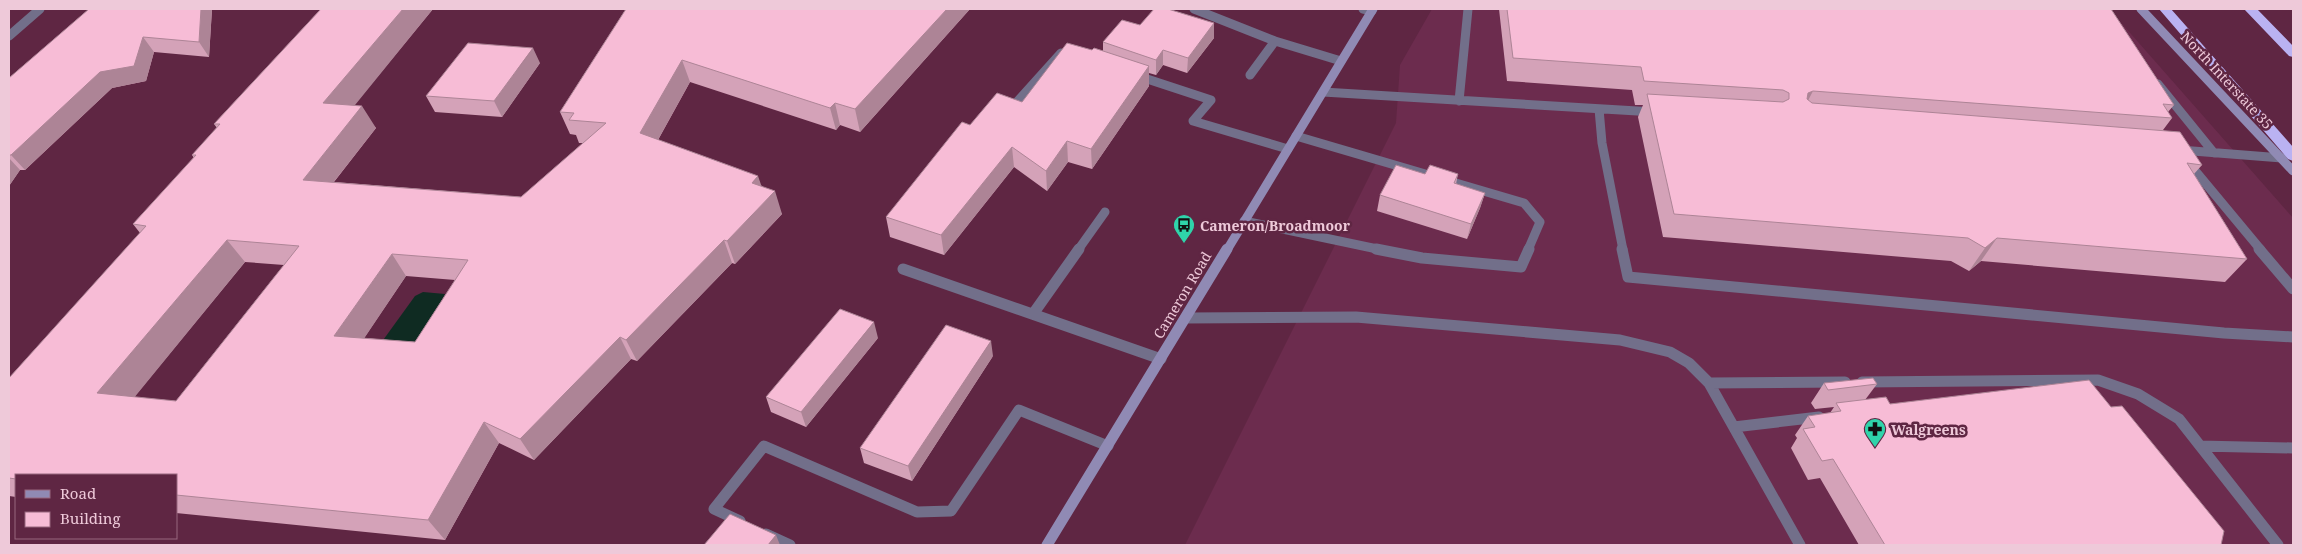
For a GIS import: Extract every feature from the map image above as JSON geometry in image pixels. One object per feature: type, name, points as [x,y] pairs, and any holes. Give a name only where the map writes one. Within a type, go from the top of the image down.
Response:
[{"type":"highway","points":[[2166,9],[2287,157]]},
{"type":"highway","points":[[2250,9],[2293,53]]},
{"type":"main road","name":"North Interstate 35","points":[[2141,9],[2287,157],[2293,171]]},
{"type":"main road","name":"Cameron Road","points":[[1048,545],[1323,92],[1369,10]]},
{"type":"street","points":[[9,36],[40,9]]},
{"type":"street","points":[[1194,9],[1275,41],[1341,61]]},
{"type":"street","points":[[1458,100],[1468,9]]},
{"type":"street","points":[[1250,75],[1275,41]]},
{"type":"street","points":[[1016,103],[1063,51],[1072,54]]},
{"type":"street","points":[[1127,72],[1210,100],[1193,122],[1288,149]]},
{"type":"street","points":[[2153,77],[2214,153]]},
{"type":"street","points":[[1323,92],[1666,113]]},
{"type":"street","points":[[1598,109],[1602,143],[1628,278],[2224,334],[2293,337]]},
{"type":"street","points":[[1244,221],[1422,258],[1521,267],[1540,222],[1524,203],[1296,136]]},
{"type":"street","points":[[2287,157],[2174,150],[2293,289]]},
{"type":"street","points":[[1033,314],[1105,212]]},
{"type":"street","points":[[903,269],[1160,359]]},
{"type":"street","points":[[1186,318],[1356,317],[1620,340],[1661,347],[1693,364],[1710,383],[1800,545]]},
{"type":"street","points":[[1710,383],[2098,380],[2138,394],[2179,419],[2278,545]]},
{"type":"street","points":[[2002,393],[2098,380]]},
{"type":"street","points":[[790,545],[714,509],[764,446],[916,512],[951,511],[1019,410],[1108,446]]},
{"type":"street","points":[[1734,427],[1829,415]]},
{"type":"street","points":[[2200,446],[2293,448]]},
{"type":"shaded area","points":[[1432,9],[2109,9],[2293,218],[2293,545],[1185,545],[1396,123],[1400,65]]},
{"type":"shaded area","points":[[423,292],[445,294],[418,346],[381,343],[415,296]]},
{"type":"building","points":[[89,9],[201,9],[199,42],[143,37],[134,66],[100,72],[9,155],[9,78]]},
{"type":"building","points":[[321,9],[403,9],[323,103],[362,106],[303,180],[521,197],[606,123],[569,120],[574,113],[560,112],[626,9],[947,9],[855,109],[835,103],[830,108],[682,60],[640,133],[758,176],[752,183],[775,191],[626,340],[620,337],[520,439],[484,422],[428,520],[178,495],[178,474],[15,474],[15,479],[9,478],[9,378],[146,226],[133,224],[196,155],[192,155],[220,124],[214,124]],"holes":[[[227,240],[299,246],[176,401],[97,393]],[[392,254],[468,260],[415,342],[334,336]]]},
{"type":"building","points":[[1154,9],[1168,9],[1214,23],[1188,58],[1163,50],[1156,60],[1103,42],[1122,20],[1140,25]]},
{"type":"building","points":[[1507,9],[2111,9],[2174,105],[2163,104],[2172,118],[1813,91],[1808,93],[1807,99],[1812,103],[2180,132],[2202,165],[2187,163],[2247,259],[1997,238],[1985,248],[1968,238],[1674,214],[1647,94],[1783,102],[1789,99],[1789,93],[1783,90],[1644,81],[1641,67],[1513,58]]},
{"type":"building","points":[[468,43],[533,48],[494,101],[426,96]]},
{"type":"building","points":[[1067,43],[1092,50],[1094,48],[1149,66],[1091,149],[1067,141],[1046,171],[1012,147],[941,235],[886,217],[962,122],[970,125],[997,93],[1022,102]]},
{"type":"building","points":[[1396,165],[1425,174],[1430,165],[1458,174],[1454,183],[1485,193],[1471,224],[1380,195]]},
{"type":"building","points":[[840,309],[874,322],[801,412],[766,397]]},
{"type":"building","points":[[946,325],[991,341],[908,466],[860,448]]},
{"type":"building","points":[[1873,378],[1877,384],[1828,390],[1824,383]]},
{"type":"building","name":"Walgreens","points":[[2089,380],[2111,407],[2122,406],[2224,531],[2221,545],[1885,545],[1833,459],[1822,461],[1803,429],[1815,427],[1808,416],[1841,411],[1836,403],[1886,397],[1890,404]]},
{"type":"building","points":[[730,514],[776,535],[768,545],[704,545]]},
{"type":"place","name":"Cameron/Broadmoor","points":[[1184,244]]},
{"type":"place","name":"Walgreens","points":[[1875,448]]}]
